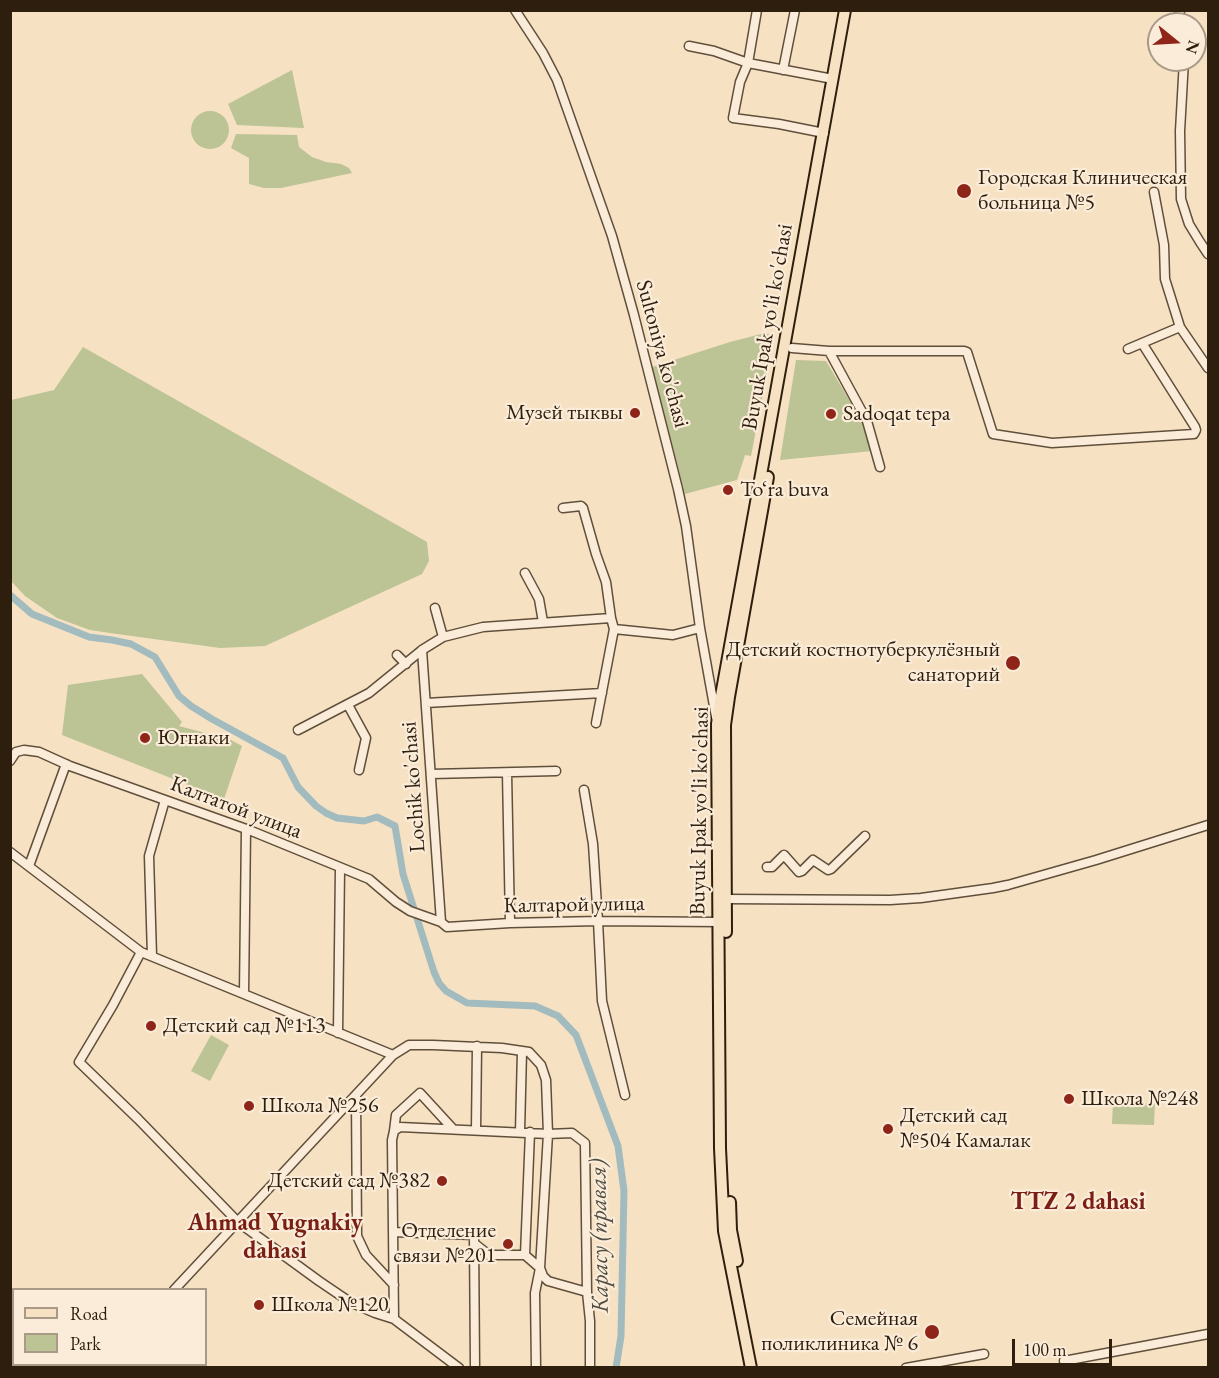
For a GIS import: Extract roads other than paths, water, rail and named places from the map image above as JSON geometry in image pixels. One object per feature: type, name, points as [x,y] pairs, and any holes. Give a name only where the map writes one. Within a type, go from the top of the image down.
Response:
[{"type":"main road","name":"Buyuk Ipak yo'li ko'chasi","points":[[751,1368],[724,1231],[720,1148],[725,725],[845,10]]},
{"type":"main road","name":"Buyuk Ipak yo'li ko'chasi","points":[[722,899],[717,724],[852,10]]},
{"type":"main road","name":"Buyuk Ipak yo'li ko'chasi","points":[[722,922],[731,1230],[758,1368]]},
{"type":"street","name":"Sultoniya ko'chasi","points":[[515,10],[543,53],[557,80],[612,236],[640,338],[686,526],[700,628],[717,724]]},
{"type":"street","points":[[758,10],[748,63],[740,82],[733,118],[824,132]]},
{"type":"street","points":[[783,70],[795,10]]},
{"type":"street","points":[[689,46],[714,51],[748,63],[833,79]]},
{"type":"street","points":[[1183,72],[1180,131],[1181,199],[1195,234],[1209,254]]},
{"type":"street","points":[[1154,192],[1164,245],[1165,279],[1180,327],[1209,368]]},
{"type":"street","points":[[1128,349],[1180,327]]},
{"type":"street","points":[[788,347],[829,351],[967,352],[993,434],[1052,442],[1194,434],[1195,427],[1142,343]]},
{"type":"street","points":[[829,351],[867,421],[880,467]]},
{"type":"street","points":[[563,508],[580,506],[583,508],[606,582],[614,629],[596,723]]},
{"type":"street","points":[[525,573],[539,599],[543,622]]},
{"type":"street","points":[[435,608],[443,637]]},
{"type":"street","points":[[298,729],[369,693],[422,650],[443,637],[483,627],[611,618]]},
{"type":"street","points":[[614,629],[673,635],[700,628]]},
{"type":"street","name":"Lochik ko'chasi","points":[[422,650],[441,922]]},
{"type":"street","points":[[397,655],[406,664]]},
{"type":"street","points":[[426,703],[602,693]]},
{"type":"street","points":[[348,705],[366,738],[358,770]]},
{"type":"street","name":"Калтатой улица","points":[[10,760],[16,753],[24,750],[39,752],[66,764],[246,829],[369,879],[396,902],[426,918]]},
{"type":"street","points":[[29,866],[66,764]]},
{"type":"street","points":[[431,774],[556,771]]},
{"type":"street","points":[[507,773],[510,923]]},
{"type":"street","points":[[584,790],[592,844],[602,1001],[625,1095]]},
{"type":"street","points":[[152,956],[149,856],[165,800]]},
{"type":"street","points":[[722,899],[890,900],[993,888],[1096,860],[1209,825]]},
{"type":"street","points":[[244,994],[246,829]]},
{"type":"street","points":[[767,867],[772,867],[784,855],[799,872],[813,861],[828,870],[865,836]]},
{"type":"street","points":[[10,852],[141,952],[393,1055]]},
{"type":"street","points":[[338,1033],[340,868]]},
{"type":"street","name":"Калтарой улица","points":[[426,918],[441,922],[447,927],[598,921],[722,922]]},
{"type":"street","points":[[141,952],[79,1062],[238,1222],[350,1302],[394,1319],[459,1368]]},
{"type":"street","points":[[176,1288],[393,1055],[409,1045],[477,1046],[529,1052],[541,1065],[546,1080],[548,1134],[540,1268],[536,1293],[536,1368]]},
{"type":"street","points":[[476,1130],[477,1046]]},
{"type":"street","points":[[522,1051],[525,1132],[525,1256]]},
{"type":"street","points":[[394,1319],[392,1140],[396,1115],[420,1093],[453,1129]]},
{"type":"street","points":[[356,1095],[357,1236],[366,1255],[394,1285]]},
{"type":"street","points":[[394,1131],[400,1127],[572,1134],[585,1143],[586,1292],[590,1321],[590,1368]]},
{"type":"street","points":[[393,1233],[474,1235],[475,1368]]},
{"type":"street","points":[[475,1244],[489,1255],[525,1256],[540,1268],[548,1281],[586,1292]]},
{"type":"street","points":[[1064,1362],[1209,1334]]},
{"type":"street","points":[[906,1368],[984,1354]]},
{"type":"waterway","name":"Карасу (правая)","points":[[10,595],[32,614],[89,637],[131,644],[155,657],[179,696],[212,719],[283,758],[298,787],[326,813],[337,818],[364,821],[377,817],[395,826],[403,874],[439,983],[446,991],[467,1003],[535,1006],[558,1016],[576,1035],[618,1146],[624,1191],[621,1336],[616,1368]]},
{"type":"place","name":"Городская Клиническая больница №5","points":[[964,191]]},
{"type":"place","name":"Музей тыквы","points":[[635,413]]},
{"type":"place","name":"Sadoqat tepa","points":[[831,414]]},
{"type":"place","name":"To‘ra buva","points":[[728,490]]},
{"type":"place","name":"Детский костнотуберкулёзный санаторий","points":[[1013,663]]},
{"type":"place","name":"Югнаки","points":[[145,738]]},
{"type":"place","name":"Детский сад №113","points":[[151,1026]]},
{"type":"place","name":"Школа №248","points":[[1069,1099]]},
{"type":"place","name":"Школа №256","points":[[249,1106]]},
{"type":"place","name":"Детский сад №504 Камалак","points":[[888,1129]]},
{"type":"place","name":"Детский сад №382","points":[[442,1181]]},
{"type":"place","name":"Отделение связи №201","points":[[508,1244]]},
{"type":"place","name":"Школа №120","points":[[259,1305]]},
{"type":"place","name":"Семейная поликлиника № 6","points":[[932,1332]]},
{"type":"district","name":"TTZ 2 dahasi","points":[[1078,1202]]},
{"type":"district","name":"Ahmad Yugnakiy dahasi","points":[[275,1237]]}]
